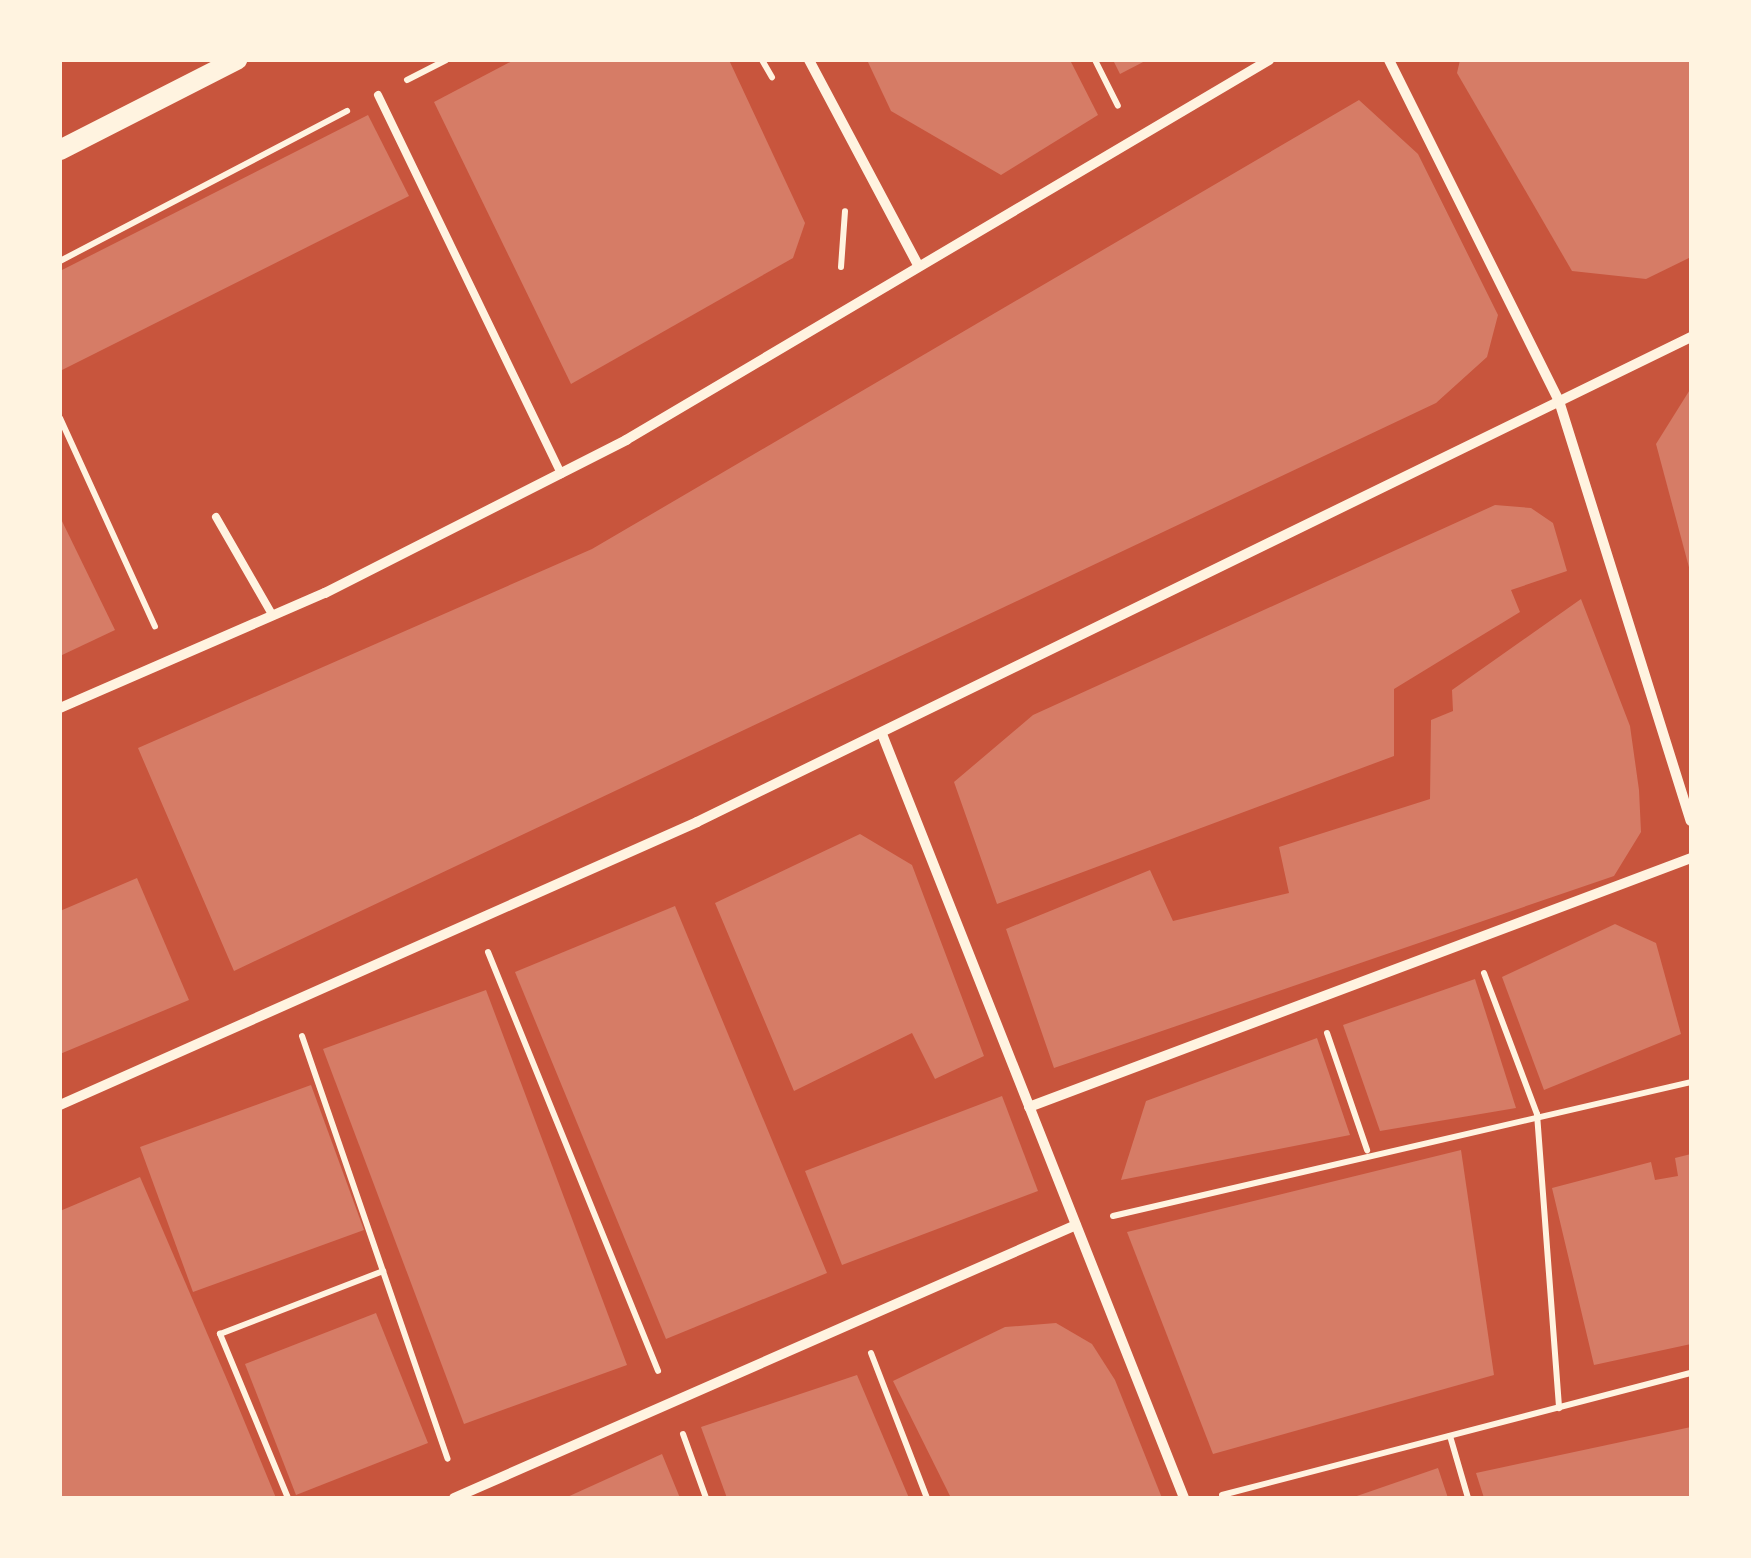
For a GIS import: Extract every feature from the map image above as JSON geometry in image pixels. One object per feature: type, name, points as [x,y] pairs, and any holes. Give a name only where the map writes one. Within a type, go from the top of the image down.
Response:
[{"type":"main road","points":[[60,150],[236,60]]},
{"type":"street","points":[[810,60],[918,265]]},
{"type":"street","points":[[60,708],[273,616],[562,474],[1269,60]]},
{"type":"street","points":[[1390,60],[1559,401],[1691,821]]},
{"type":"street","points":[[60,1105],[291,1006],[882,734],[1691,337]]},
{"type":"street","points":[[882,734],[1184,1498]]},
{"type":"street","points":[[1029,1106],[1473,944],[1691,858]]},
{"type":"street","points":[[457,1496],[860,1324],[1076,1226]]},
{"type":"lane","points":[[378,94],[562,474]]},
{"type":"lane","points":[[216,517],[273,616]]},
{"type":"path","points":[[60,262],[446,60]]},
{"type":"path","points":[[762,60],[777,87]]},
{"type":"path","points":[[1095,60],[1135,139]]},
{"type":"path","points":[[832,284],[847,251],[839,198]]},
{"type":"path","points":[[60,418],[170,660]]},
{"type":"path","points":[[477,922],[706,1498]]},
{"type":"path","points":[[1473,944],[1536,1114],[1559,1408]]},
{"type":"path","points":[[1316,1000],[1367,1150]]},
{"type":"path","points":[[291,1006],[457,1496]]},
{"type":"path","points":[[1076,1226],[1367,1150],[1691,1082]]},
{"type":"path","points":[[288,1498],[220,1334],[383,1271]]},
{"type":"path","points":[[860,1324],[927,1498]]},
{"type":"path","points":[[1211,1498],[1691,1373]]},
{"type":"path","points":[[1450,1436],[1468,1498]]},
{"type":"building","points":[[514,60],[729,60],[805,223],[793,258],[571,384],[434,102]]},
{"type":"building","points":[[867,60],[1070,60],[1098,115],[1001,175],[891,111]]},
{"type":"building","points":[[1113,60],[1147,60],[1120,74]]},
{"type":"building","points":[[1460,60],[1691,60],[1691,257],[1646,279],[1572,271],[1457,73]]},
{"type":"building","points":[[1359,100],[1418,154],[1498,315],[1487,357],[1436,403],[234,971],[138,748],[592,549]]},
{"type":"building","points":[[368,115],[409,196],[60,371],[60,271]]},
{"type":"building","points":[[1691,388],[1691,571],[1690,571],[1656,444]]},
{"type":"building","points":[[1495,505],[1531,508],[1553,523],[1567,571],[1511,590],[1520,612],[1394,689],[1394,756],[997,904],[954,782],[1033,715]]},
{"type":"building","points":[[60,517],[115,630],[60,656]]},
{"type":"building","points":[[1581,599],[1630,726],[1639,790],[1641,832],[1614,876],[1054,1068],[1006,929],[1150,870],[1173,921],[1289,893],[1279,847],[1430,799],[1431,720],[1453,711],[1452,690]]},
{"type":"building","points":[[860,834],[912,865],[984,1056],[935,1079],[912,1033],[794,1091],[715,903]]},
{"type":"building","points":[[137,878],[189,1000],[60,1054],[60,911]]},
{"type":"building","points":[[675,906],[827,1273],[666,1339],[515,972]]},
{"type":"building","points":[[1615,924],[1656,943],[1681,1034],[1544,1090],[1502,977]]},
{"type":"building","points":[[1475,979],[1516,1108],[1380,1131],[1343,1025]]},
{"type":"building","points":[[486,990],[627,1365],[464,1424],[323,1049]]},
{"type":"building","points":[[1317,1038],[1350,1135],[1121,1180],[1146,1101]]},
{"type":"building","points":[[311,1085],[364,1230],[193,1292],[140,1147]]},
{"type":"building","points":[[1002,1096],[1038,1191],[842,1265],[805,1171]]},
{"type":"building","points":[[1461,1150],[1494,1375],[1213,1454],[1127,1232]]},
{"type":"building","points":[[1691,1154],[1691,1344],[1594,1365],[1552,1188],[1651,1162],[1655,1180],[1678,1176],[1675,1158]]},
{"type":"building","points":[[140,1177],[276,1498],[60,1498],[60,1211]]},
{"type":"building","points":[[376,1313],[428,1443],[296,1495],[245,1364]]},
{"type":"building","points":[[1056,1323],[1092,1344],[1115,1380],[1162,1498],[951,1498],[893,1381],[1005,1327]]},
{"type":"building","points":[[857,1375],[909,1498],[727,1498],[701,1427]]},
{"type":"building","points":[[1691,1427],[1691,1498],[1484,1498],[1476,1473]]},
{"type":"building","points":[[662,1454],[680,1498],[565,1498]]},
{"type":"building","points":[[1438,1468],[1448,1498],[1354,1498],[1354,1497]]}]
